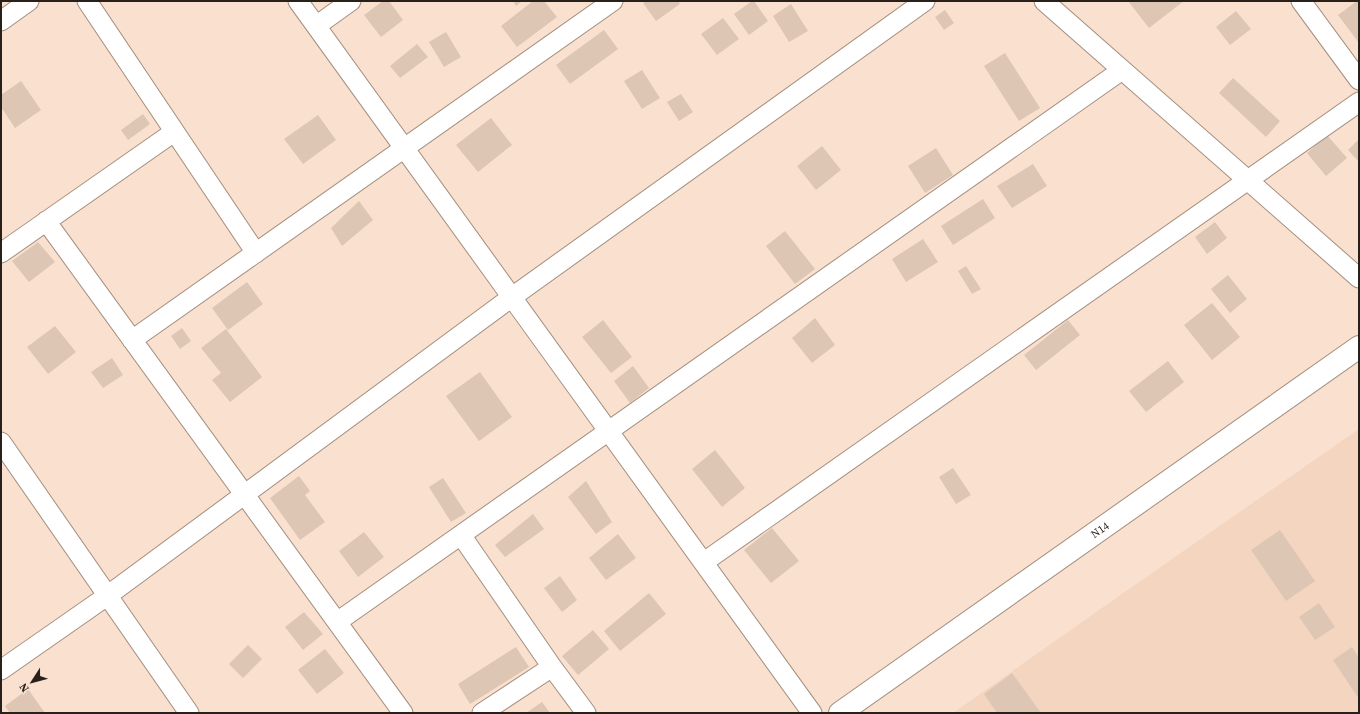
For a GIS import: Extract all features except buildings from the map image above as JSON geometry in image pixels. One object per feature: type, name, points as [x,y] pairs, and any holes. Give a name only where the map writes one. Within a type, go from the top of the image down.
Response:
[{"type":"main road","name":"N14","points":[[840,713],[1359,347]]},
{"type":"street","points":[[1,21],[29,1]]},
{"type":"street","points":[[86,1],[256,253]]},
{"type":"street","points":[[298,1],[812,713]]},
{"type":"street","points":[[316,26],[351,1]]},
{"type":"street","points":[[132,340],[613,1]]},
{"type":"street","points":[[1,670],[107,596],[512,297],[925,1]]},
{"type":"street","points":[[1044,1],[1359,278]]},
{"type":"street","points":[[1301,1],[1359,80]]},
{"type":"street","points":[[337,622],[1122,70]]},
{"type":"street","points":[[704,562],[1359,102]]},
{"type":"street","points":[[1,252],[174,132]]},
{"type":"street","points":[[46,221],[403,713]]},
{"type":"street","points":[[1,442],[189,713]]},
{"type":"street","points":[[461,535],[552,667],[586,713]]},
{"type":"street","points":[[482,713],[552,667]]},
{"type":"shaded area","points":[[1359,429],[1359,713],[953,713],[1119,596]]}]
